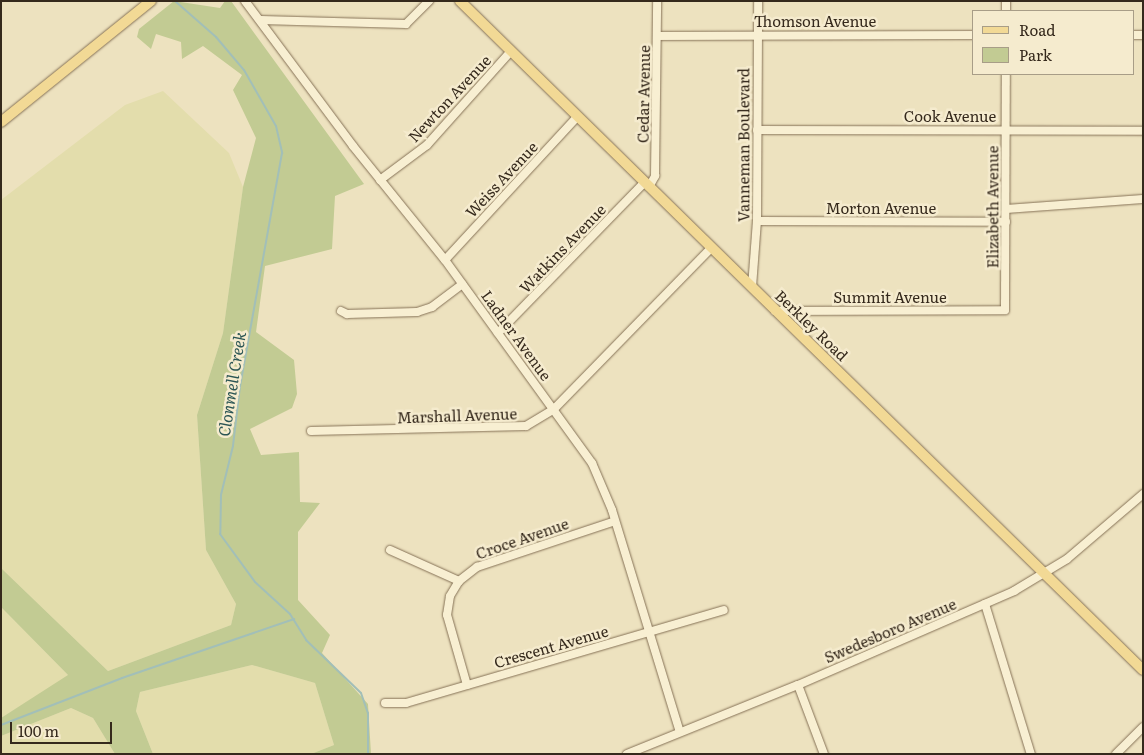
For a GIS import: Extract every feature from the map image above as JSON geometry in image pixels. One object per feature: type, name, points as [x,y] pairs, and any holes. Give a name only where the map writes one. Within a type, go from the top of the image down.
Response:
[{"type":"main road","points":[[1,122],[151,1]]},
{"type":"main road","name":"Berkley Road","points":[[460,1],[1143,670]]},
{"type":"street","name":"Ladner Avenue","points":[[245,1],[380,180],[445,260],[592,463],[615,521],[680,732]]},
{"type":"street","points":[[261,20],[406,24],[429,1]]},
{"type":"street","name":"Cedar Avenue","points":[[647,185],[655,176],[657,1]]},
{"type":"street","name":"Vanneman Boulevard","points":[[752,287],[757,221],[758,1]]},
{"type":"street","name":"Thomson Avenue","points":[[657,36],[757,34],[972,35]]},
{"type":"street","name":"Newton Avenue","points":[[380,180],[427,145],[511,52]]},
{"type":"street","name":"Elizabeth Avenue","points":[[1005,310],[1006,75]]},
{"type":"street","name":"Weiss Avenue","points":[[445,260],[577,117]]},
{"type":"street","name":"Cook Avenue","points":[[757,130],[1143,130]]},
{"type":"street","name":"Watkins Avenue","points":[[498,333],[647,185]]},
{"type":"street","points":[[1006,209],[1143,199]]},
{"type":"street","name":"Morton Avenue","points":[[757,221],[1006,222]]},
{"type":"street","name":"Marshall Avenue","points":[[311,431],[512,428],[526,426],[554,409],[711,248]]},
{"type":"street","points":[[341,311],[347,314],[417,312],[432,307],[462,284]]},
{"type":"street","name":"Summit Avenue","points":[[775,311],[1005,310]]},
{"type":"street","points":[[1140,496],[1143,506]]},
{"type":"street","name":"Swedesboro Avenue","points":[[627,754],[798,685],[985,604],[1045,575],[1140,496]]},
{"type":"street","name":"Croce Avenue","points":[[467,685],[447,615],[450,596],[459,581],[477,567],[615,521]]},
{"type":"street","points":[[390,550],[459,581]]},
{"type":"street","points":[[985,604],[1031,754]]},
{"type":"street","name":"Crescent Avenue","points":[[385,703],[406,703],[724,610]]},
{"type":"street","points":[[798,685],[824,754]]},
{"type":"street","points":[[1116,754],[1143,727]]},
{"type":"shaded area","points":[[163,91],[229,153],[243,187],[223,333],[197,415],[206,550],[236,604],[231,625],[108,671],[1,568],[1,200],[125,105]]},
{"type":"shaded area","points":[[1,607],[69,676],[1,718]]},
{"type":"shaded area","points":[[252,665],[315,683],[334,745],[311,754],[153,754],[136,711],[140,692]]},
{"type":"shaded area","points":[[71,708],[93,718],[115,754],[1,754],[1,736]]},
{"type":"green space","points":[[174,1],[220,8],[225,1],[231,1],[364,184],[335,196],[332,249],[265,266],[256,332],[294,360],[297,394],[292,408],[250,429],[261,455],[299,452],[300,502],[320,503],[298,532],[298,600],[330,635],[322,653],[368,704],[371,754],[311,754],[334,745],[315,683],[252,665],[140,692],[136,711],[153,754],[115,754],[93,718],[71,708],[1,736],[1,718],[68,675],[1,607],[1,568],[108,671],[231,625],[236,604],[206,550],[197,415],[223,333],[243,187],[256,138],[233,90],[242,75],[203,46],[182,59],[181,42],[156,34],[151,49],[137,37],[139,29]]},
{"type":"waterway","name":"Clonmell Creek","points":[[175,1],[216,37],[244,70],[276,126],[282,153],[240,386],[233,446],[221,495],[220,534],[255,582],[290,614],[306,640],[361,693],[368,713],[368,754]]},
{"type":"waterway","points":[[1,725],[122,678],[294,619]]}]
